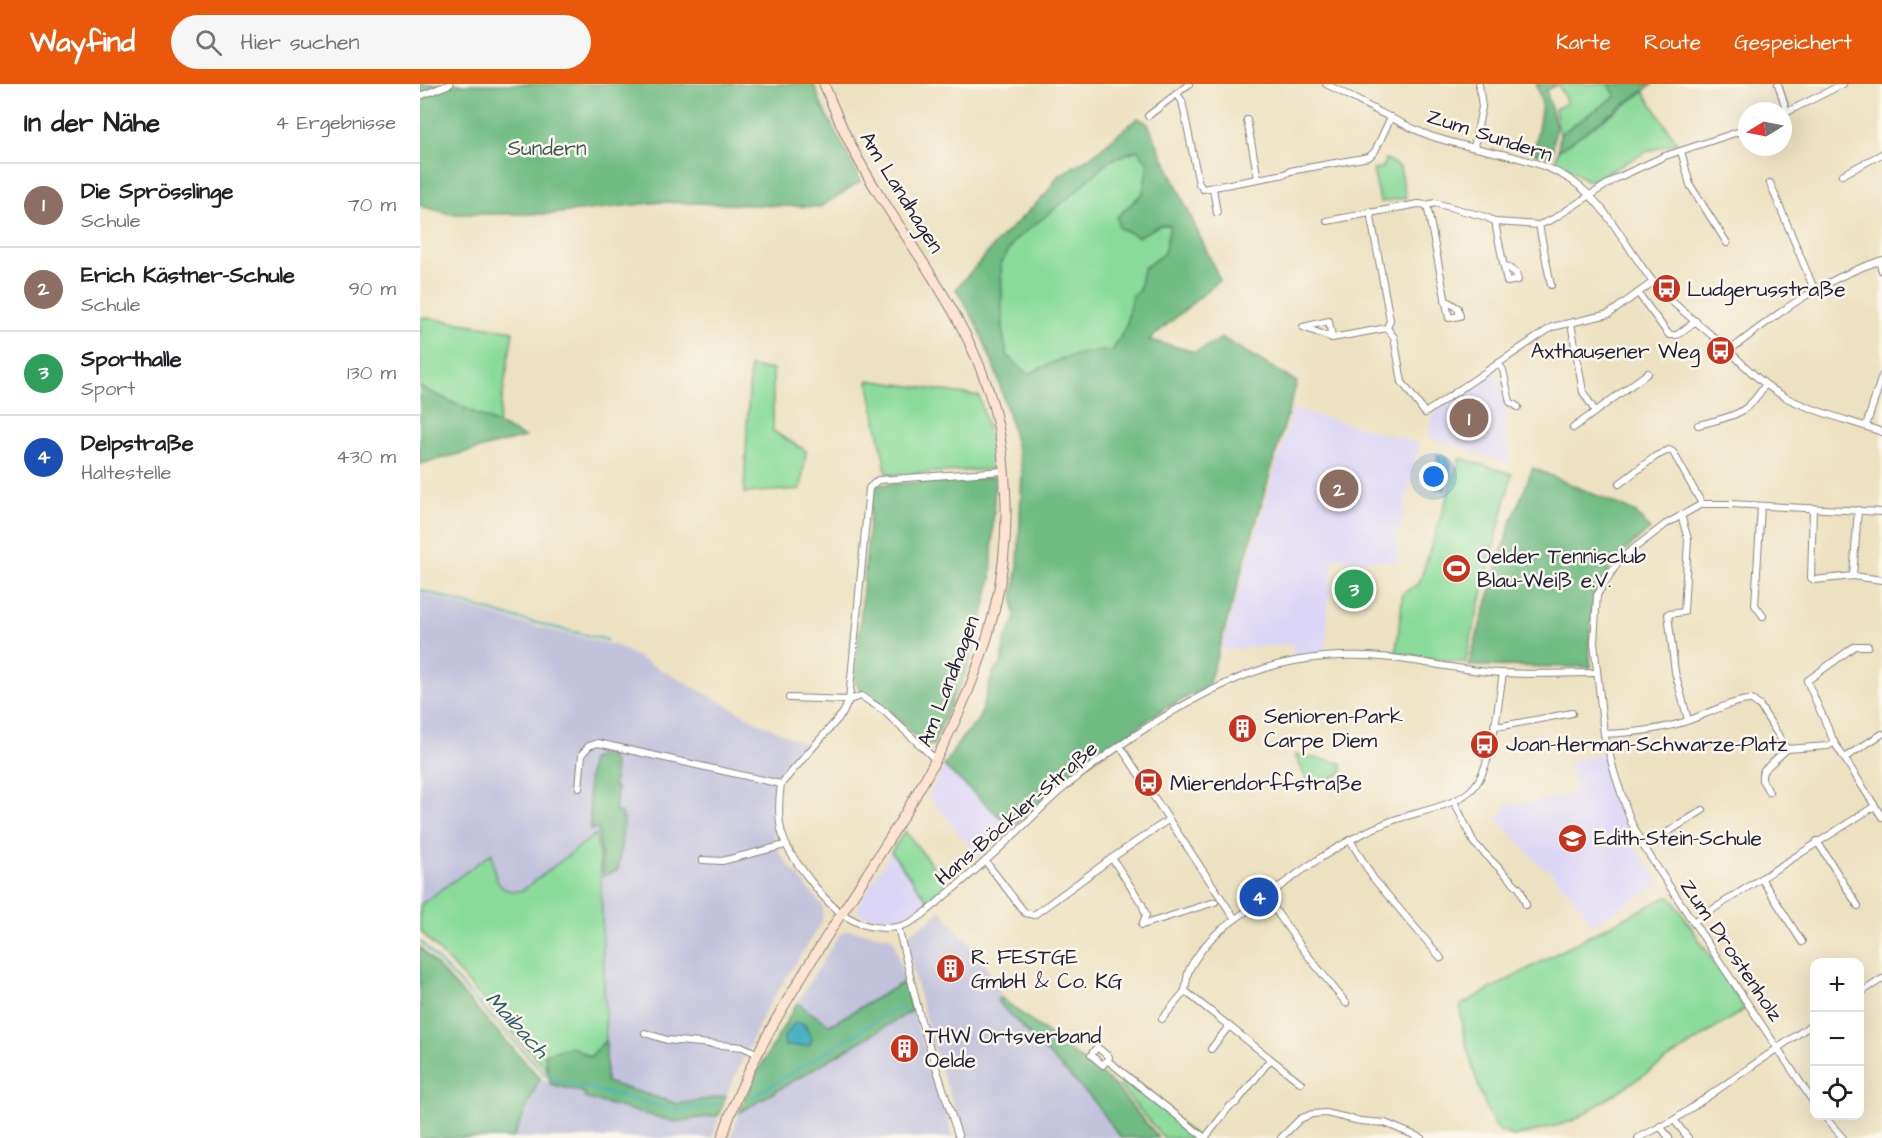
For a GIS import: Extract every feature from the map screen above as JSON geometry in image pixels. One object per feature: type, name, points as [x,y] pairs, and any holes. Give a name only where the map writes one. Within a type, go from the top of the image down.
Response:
[{"type":"street","points":[[420,96],[450,84]]},
{"type":"street","name":"Am Landhagen","points":[[722,1138],[756,1053],[778,1013],[912,804],[937,761],[987,643],[1001,581],[1007,534],[1001,443],[993,406],[969,341],[937,282],[878,193],[846,138],[824,84]]},
{"type":"street","points":[[1149,116],[1189,84]]},
{"type":"street","name":"Zum Sundern","points":[[1326,84],[1429,135],[1551,170],[1571,180],[1591,196],[1653,282],[1674,304],[1696,321],[1765,386],[1788,399],[1818,411],[1882,432]]},
{"type":"street","points":[[1473,147],[1482,107],[1479,84]]},
{"type":"street","points":[[1778,84],[1782,102]]},
{"type":"street","points":[[1792,110],[1843,84]]},
{"type":"street","points":[[1177,94],[1182,101],[1199,184],[1203,189],[1369,157],[1375,151],[1391,117]]},
{"type":"street","points":[[1247,120],[1258,179]]},
{"type":"street","points":[[1327,221],[1418,204],[1435,203],[1496,222],[1539,225],[1553,219],[1617,178],[1665,156],[1738,132]]},
{"type":"street","points":[[1681,151],[1690,185],[1727,243]]},
{"type":"street","points":[[1842,175],[1882,154]]},
{"type":"street","points":[[1770,183],[1814,289]]},
{"type":"street","points":[[1213,188],[1217,213]]},
{"type":"street","points":[[1427,205],[1445,300]]},
{"type":"street","points":[[1370,212],[1390,320],[1387,328]]},
{"type":"street","points":[[1496,222],[1503,264]]},
{"type":"street","points":[[1539,225],[1551,285]]},
{"type":"street","points":[[1729,351],[1814,289],[1848,272],[1880,260],[1882,271]]},
{"type":"street","points":[[1387,328],[1394,337],[1402,382],[1425,413],[1552,327],[1609,314],[1653,282]]},
{"type":"street","points":[[1638,293],[1669,334],[1677,335],[1696,321]]},
{"type":"street","points":[[1571,323],[1583,392],[1595,411]]},
{"type":"street","points":[[1332,338],[1387,328]]},
{"type":"street","points":[[1498,363],[1503,370],[1510,402],[1518,407]]},
{"type":"street","points":[[1573,428],[1648,373]]},
{"type":"street","points":[[1866,426],[1882,376]]},
{"type":"street","points":[[1698,425],[1742,412],[1756,401],[1765,386]]},
{"type":"street","points":[[1619,484],[1656,456],[1669,450],[1702,504],[1882,512]]},
{"type":"street","points":[[959,1138],[921,1021],[898,927],[879,927],[861,923],[841,914],[821,895],[785,845],[779,825],[778,802],[781,784],[843,713],[849,700],[869,488],[878,480],[1004,471]]},
{"type":"street","name":"Zum Drostenholz","points":[[1702,504],[1681,515],[1620,559],[1598,595],[1594,643],[1604,734],[1631,822],[1644,847],[1810,1096]]},
{"type":"street","points":[[1761,506],[1755,605],[1763,616]]},
{"type":"street","points":[[1813,508],[1810,578],[1814,580],[1852,576],[1882,580]]},
{"type":"street","points":[[1852,576],[1858,510]]},
{"type":"street","points":[[1681,515],[1688,538],[1684,612],[1668,614],[1675,672],[1688,720]]},
{"type":"street","points":[[1868,646],[1855,646],[1807,681],[1834,742],[1882,817]]},
{"type":"street","name":"Hans-Böckler-Straße","points":[[898,927],[925,913],[986,862],[1064,787],[1119,746],[1237,678],[1300,660],[1351,656],[1389,658],[1503,673],[1596,673]]},
{"type":"street","points":[[1162,1019],[1185,990],[1189,970],[1213,936],[1235,919],[1350,840],[1386,823],[1454,801],[1476,785],[1489,752],[1503,673]]},
{"type":"street","points":[[789,698],[849,700],[861,696],[884,711],[937,761]]},
{"type":"street","points":[[1604,734],[1652,729],[1688,720],[1739,701],[1752,700],[1760,706],[1787,749]]},
{"type":"street","points":[[1494,725],[1502,726],[1572,713]]},
{"type":"street","points":[[1844,758],[1882,735]]},
{"type":"street","points":[[1769,792],[1762,780],[1764,770],[1787,749],[1828,746],[1834,742]]},
{"type":"street","points":[[579,788],[582,754],[589,746],[598,743],[781,784]]},
{"type":"street","points":[[1119,746],[1235,919]]},
{"type":"street","points":[[1454,801],[1474,843],[1520,889],[1526,905]]},
{"type":"street","points":[[1693,922],[1875,806]]},
{"type":"street","points":[[1644,847],[1703,810]]},
{"type":"street","points":[[986,862],[1025,913],[1034,915],[1168,820]]},
{"type":"street","points":[[1350,840],[1373,878],[1441,958]]},
{"type":"street","points":[[1817,841],[1858,906]]},
{"type":"street","points":[[703,860],[722,861],[785,845]]},
{"type":"street","points":[[1112,858],[1142,904],[1146,915],[1142,925],[1215,902]]},
{"type":"street","points":[[1761,878],[1803,942]]},
{"type":"street","points":[[1266,897],[1305,952],[1346,1003]]},
{"type":"street","points":[[1864,990],[1882,978]]},
{"type":"street","points":[[1185,990],[1301,1083]]},
{"type":"street","points":[[1211,1049],[1229,1026]]},
{"type":"street","points":[[1638,1138],[1674,1120],[1810,1026]]},
{"type":"street","points":[[645,1033],[667,1040],[743,1047],[756,1053]]},
{"type":"street","points":[[1107,1060],[1205,1138],[1270,1060]]},
{"type":"street","points":[[1281,1138],[1300,1119],[1312,1114],[1326,1113],[1385,1124],[1421,1138]]},
{"type":"street","points":[[1674,1120],[1686,1137]]},
{"type":"street","points":[[1827,1120],[1843,1138]]},
{"type":"street","points":[[1660,1126],[1669,1138]]},
{"type":"shaded area","points":[[1491,374],[1499,375],[1507,414],[1504,421],[1511,464],[1429,437],[1432,415]]},
{"type":"shaded area","points":[[1293,409],[1419,443],[1398,535],[1398,562],[1333,558],[1325,651],[1292,656],[1294,644],[1221,650]]},
{"type":"shaded area","points":[[420,593],[510,620],[617,646],[758,722],[807,745],[776,778],[772,801],[772,826],[780,854],[823,907],[822,922],[767,1008],[726,1096],[678,1104],[606,1082],[600,863],[596,835],[523,890],[513,892],[504,889],[497,882],[491,853],[420,905]]},
{"type":"shaded area","name":"Edith-Stein-Schule","points":[[1603,754],[1627,835],[1661,884],[1591,925],[1580,905],[1547,867],[1544,870],[1498,819],[1509,802],[1514,805],[1575,794],[1569,761]]},
{"type":"shaded area","points":[[944,766],[1012,828],[978,857],[928,796]]},
{"type":"shaded area","points":[[891,852],[928,901],[902,918],[884,919],[862,915],[858,911],[858,905]]},
{"type":"shaded area","points":[[941,910],[982,959],[1001,994],[998,1001],[1093,1100],[1121,1138],[965,1138],[936,1056],[906,939],[909,933],[929,921]]},
{"type":"shaded area","points":[[848,930],[889,937],[894,940],[904,982],[830,1026],[797,1003],[839,935]]},
{"type":"shaded area","points":[[912,1011],[954,1138],[731,1138],[739,1113]]},
{"type":"shaded area","points":[[540,1078],[550,1084],[585,1093],[585,1098],[676,1122],[719,1115],[712,1138],[513,1138]]},
{"type":"green space","name":"Sundern","points":[[420,84],[814,84],[822,106],[861,181],[820,207],[660,202],[551,214],[450,214],[420,206]]},
{"type":"green space","points":[[1536,84],[1559,84],[1546,90],[1556,125],[1552,155],[1534,153],[1542,104]]},
{"type":"green space","points":[[1609,84],[1616,96],[1560,134],[1555,109],[1567,103],[1559,85]]},
{"type":"green space","points":[[1609,84],[1653,84],[1558,151],[1560,134],[1616,96]]},
{"type":"green space","points":[[1644,92],[1677,143],[1648,151],[1588,181],[1556,160],[1558,151]]},
{"type":"green space","points":[[1138,118],[1148,124],[1220,280],[1149,340],[1196,352],[1222,338],[1297,382],[1208,686],[1159,712],[1061,784],[1012,828],[944,766],[961,739],[979,719],[990,682],[995,670],[1001,664],[1005,640],[1015,620],[1013,596],[1018,566],[1022,470],[996,372],[977,325],[956,289],[998,241],[1046,194],[1058,176],[1092,156]],"holes":[[[1137,150],[1148,162],[1143,193],[1117,217],[1119,228],[1138,237],[1160,225],[1170,225],[1164,253],[1143,269],[1139,291],[1132,296],[1126,327],[1112,351],[1086,352],[1061,359],[1028,374],[1007,355],[1003,335],[1001,263],[1015,240],[1066,200],[1109,161]]]},
{"type":"green space","points":[[1137,150],[1148,162],[1143,193],[1117,217],[1138,237],[1160,225],[1171,225],[1164,253],[1143,269],[1139,291],[1132,296],[1126,327],[1112,352],[1088,353],[1068,358],[1028,374],[1007,356],[1003,335],[1001,263],[1015,240],[1066,200],[1109,161]]},
{"type":"green space","points":[[1386,159],[1400,167],[1406,198],[1380,202],[1373,170],[1382,168]]},
{"type":"green space","points":[[420,317],[513,331],[498,424],[420,387]]},
{"type":"green space","points":[[750,367],[773,370],[773,431],[806,451],[801,489],[744,493]]},
{"type":"green space","points":[[868,380],[979,396],[993,448],[994,469],[887,475]]},
{"type":"green space","points":[[420,387],[525,437],[420,464]]},
{"type":"green space","name":"Oelder Tennisclub Blau-Weiß e.V.","points":[[1460,458],[1512,474],[1465,663],[1396,653],[1403,593],[1419,584]]},
{"type":"green space","points":[[1533,468],[1635,512],[1650,529],[1617,558],[1594,595],[1589,644],[1591,667],[1468,666],[1510,525]]},
{"type":"green space","points":[[995,477],[991,579],[977,642],[933,745],[925,746],[887,709],[859,689],[855,680],[872,490],[877,485]]},
{"type":"green space","points":[[1295,755],[1342,763],[1342,773],[1310,788]]},
{"type":"green space","points":[[610,756],[613,763],[615,774],[613,785],[617,788],[615,811],[621,813],[624,820],[618,870],[603,876],[598,828],[591,830],[588,781],[591,759]]},
{"type":"green space","points":[[905,831],[947,884],[928,901],[891,852]]},
{"type":"green space","points":[[596,834],[600,863],[606,1040],[590,1057],[545,1054],[547,1070],[420,930],[420,905],[492,853],[497,882],[506,890],[523,890]]},
{"type":"green space","points":[[1666,897],[1671,897],[1745,1009],[1573,1121],[1514,1137],[1498,1129],[1486,1106],[1473,1069],[1461,1015],[1461,1005]]},
{"type":"green space","points":[[420,947],[540,1078],[513,1138],[420,1138]]},
{"type":"green space","points":[[904,982],[912,1011],[739,1113],[753,1080],[797,1003],[830,1025]]},
{"type":"green space","points":[[1000,997],[1113,1084],[1159,1138],[1121,1138],[1093,1100],[997,1001]]},
{"type":"green space","points":[[606,1040],[606,1082],[678,1104],[726,1096],[719,1115],[676,1122],[584,1098],[585,1093],[550,1084],[545,1054],[571,1046],[590,1057]]},
{"type":"green space","points":[[1124,1079],[1198,1138],[1164,1138],[1119,1086]]},
{"type":"water","points":[[1437,455],[1448,459],[1451,468],[1450,480],[1444,490],[1435,488],[1429,481],[1433,465],[1436,465],[1439,470],[1443,469],[1438,463]]},
{"type":"water","points":[[795,1023],[804,1024],[812,1039],[809,1046],[785,1046],[784,1037]]},
{"type":"waterway","points":[[420,590],[507,616],[607,640]]},
{"type":"waterway","name":"Maibach","points":[[420,941],[546,1075],[555,1080],[677,1110],[719,1103]]},
{"type":"waterway","name":"Maibach","points":[[752,1097],[902,1005]]},
{"type":"place","name":"Ludgerusstraße","points":[[1666,289]]},
{"type":"place","name":"Axthausener Weg","points":[[1721,351]]},
{"type":"place","name":"Die Sprösslinge","points":[[1469,418]]},
{"type":"place","name":"Erich Kästner-Schule","points":[[1339,489]]},
{"type":"place","name":"Oelder Tennisclub Blau-Weiß e.V.","points":[[1456,568]]},
{"type":"place","name":"Sporthalle","points":[[1354,589]]},
{"type":"place","name":"Senioren-Park Carpe Diem","points":[[1243,728]]},
{"type":"place","name":"Joan-Herman-Schwarze-Platz","points":[[1485,744]]},
{"type":"place","name":"Mierendorffstraße","points":[[1149,783]]},
{"type":"place","name":"Edith-Stein-Schule","points":[[1573,838]]},
{"type":"place","name":"Delpstraße","points":[[1259,897]]},
{"type":"place","name":"R. FESTGE GmbH & Co. KG","points":[[950,969]]},
{"type":"place","name":"THW Ortsverband Oelde","points":[[904,1048]]}]
